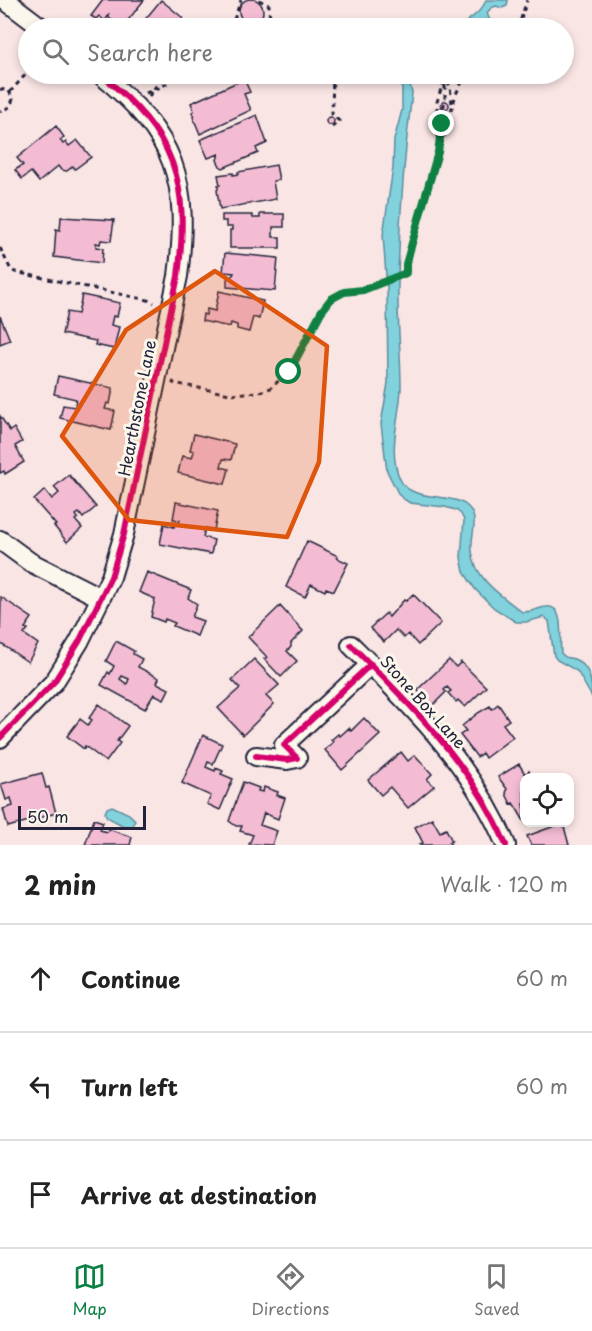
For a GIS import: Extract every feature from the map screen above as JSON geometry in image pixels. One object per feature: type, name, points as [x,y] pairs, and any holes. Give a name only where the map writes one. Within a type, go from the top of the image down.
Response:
[{"type":"street","points":[[5,0],[29,18]]},
{"type":"street","name":"Hearthstone Lane","points":[[0,738],[54,682],[80,642],[111,577],[124,534],[178,276],[183,234],[181,201],[169,154],[160,136],[135,105],[111,84]]},
{"type":"street","points":[[0,540],[30,562],[101,598]]},
{"type":"street","name":"Stone Box Lane","points":[[351,645],[461,764],[489,809],[506,845]]},
{"type":"street","points":[[256,756],[286,760],[297,758],[284,745],[370,664]]},
{"type":"path","points":[[235,18],[241,0]]},
{"type":"path","points":[[259,0],[269,5],[270,18]]},
{"type":"path","points":[[521,18],[527,0]]},
{"type":"path","points":[[10,92],[18,83]]},
{"type":"path","points":[[135,105],[158,84]]},
{"type":"path","points":[[135,105],[153,90],[168,84]]},
{"type":"path","points":[[333,84],[332,114],[339,121],[333,127]]},
{"type":"path","points":[[438,152],[436,102],[441,84]]},
{"type":"path","points":[[438,152],[446,96],[444,84]]},
{"type":"path","points":[[447,84],[452,96],[451,109]]},
{"type":"path","points":[[174,378],[173,383],[223,394],[259,392],[271,388],[291,369],[328,302],[340,294],[363,290],[406,273],[406,264],[438,152],[461,84]]},
{"type":"path","points":[[0,89],[10,92],[13,97],[13,103],[7,110],[0,111]]},
{"type":"path","points":[[0,248],[11,270],[15,272],[148,300],[169,317]]},
{"type":"highlighted area","points":[[215,271],[327,346],[319,462],[287,537],[129,520],[62,436],[126,330]]},
{"type":"water","points":[[486,0],[508,0],[507,6],[491,8],[487,13],[489,18],[471,18]]},
{"type":"water","points":[[399,84],[410,84],[412,93],[399,236],[398,297],[401,388],[394,446],[396,468],[406,487],[415,492],[449,499],[468,507],[474,519],[472,546],[478,570],[490,586],[522,612],[546,607],[556,611],[560,624],[561,653],[584,665],[591,680],[592,697],[577,671],[554,656],[549,621],[544,617],[516,622],[494,608],[475,589],[464,572],[461,557],[464,520],[461,514],[445,507],[410,503],[399,495],[387,471],[381,424],[388,383],[387,289],[383,235],[393,168],[394,140],[402,110],[402,88]]},
{"type":"water","points":[[112,806],[129,814],[135,820],[132,826],[124,826],[107,817],[105,813],[107,808]]},
{"type":"building","points":[[103,0],[144,0],[130,18],[109,18],[109,15],[107,18],[91,16]]},
{"type":"building","points":[[161,0],[183,18],[146,18]]},
{"type":"building","points":[[247,0],[255,0],[262,7],[260,18],[242,18],[240,15],[240,7]]},
{"type":"building","points":[[233,84],[246,84],[250,92],[244,94],[251,110],[200,134],[193,117],[192,112],[194,111],[191,103]]},
{"type":"building","points":[[445,101],[449,105],[445,109],[441,105]]},
{"type":"building","points":[[257,115],[267,143],[256,148],[258,153],[223,168],[217,160],[219,154],[208,158],[200,140]]},
{"type":"building","points":[[330,117],[334,121],[330,125],[326,121]]},
{"type":"building","points":[[56,126],[64,137],[60,140],[63,144],[66,142],[69,146],[77,140],[91,157],[75,169],[73,166],[67,171],[61,170],[58,166],[39,182],[31,172],[22,179],[15,170],[23,165],[17,158]]},
{"type":"building","points":[[276,165],[279,180],[273,181],[276,199],[220,209],[217,190],[220,185],[218,175],[239,174],[238,172]]},
{"type":"building","points":[[260,214],[284,214],[284,227],[273,227],[273,237],[280,237],[280,248],[230,248],[232,227],[226,227],[226,221],[222,221],[222,215],[252,215],[253,218],[260,218]]},
{"type":"building","points":[[61,217],[114,220],[111,241],[101,240],[100,244],[96,243],[96,247],[103,248],[102,263],[54,257],[56,229],[60,230]]},
{"type":"building","points":[[225,253],[278,258],[275,291],[227,287],[227,279],[234,273],[223,272]]},
{"type":"building","points":[[219,291],[263,301],[259,319],[253,317],[249,332],[237,329],[237,325],[231,323],[230,327],[202,321],[207,309],[215,311]]},
{"type":"building","points":[[82,295],[120,303],[117,317],[113,316],[111,325],[119,327],[114,349],[95,345],[96,341],[62,334],[67,312],[78,314]]},
{"type":"building","points":[[0,316],[10,340],[0,344]]},
{"type":"building","points":[[58,376],[113,388],[110,404],[107,403],[105,409],[115,411],[111,430],[60,418],[63,405],[75,407],[76,399],[54,394]]},
{"type":"building","points":[[0,416],[10,431],[14,428],[22,442],[15,446],[24,462],[5,474],[4,471],[0,473]]},
{"type":"building","points":[[194,434],[235,444],[231,460],[223,459],[221,467],[229,469],[225,484],[178,473],[182,456],[192,458],[194,451],[190,450]]},
{"type":"building","points":[[69,475],[96,507],[83,518],[79,513],[76,515],[78,518],[75,520],[82,528],[67,542],[54,526],[56,525],[34,500],[45,490],[52,499],[59,493],[54,487]]},
{"type":"building","points":[[176,502],[218,511],[214,530],[205,528],[203,537],[214,540],[211,554],[160,544],[164,524],[174,527],[175,522],[179,523],[180,520],[173,519]]},
{"type":"building","points":[[307,541],[348,563],[334,591],[326,588],[325,591],[311,584],[305,597],[286,587]]},
{"type":"building","points":[[147,572],[191,590],[188,598],[197,604],[192,617],[203,621],[197,636],[173,626],[175,623],[151,617],[155,599],[139,592]]},
{"type":"building","points":[[413,594],[441,623],[418,645],[408,634],[404,638],[396,630],[384,642],[370,628],[386,613],[389,617],[404,600],[406,601]]},
{"type":"building","points":[[1,597],[32,618],[24,634],[38,644],[28,662],[0,643]]},
{"type":"building","points":[[280,606],[303,631],[291,643],[287,651],[297,661],[281,677],[264,659],[267,657],[248,637]]},
{"type":"building","points":[[116,641],[134,651],[133,654],[142,659],[138,667],[159,678],[157,683],[169,689],[164,699],[154,694],[145,709],[101,685],[114,666],[106,661]],"holes":[[[122,676],[129,679],[127,684],[120,679]]]},
{"type":"building","points":[[254,659],[279,685],[266,696],[274,704],[243,735],[218,708],[240,688],[232,680]]},
{"type":"building","points":[[449,660],[456,667],[461,662],[486,687],[465,707],[458,700],[456,702],[448,693],[451,691],[447,687],[444,690],[446,692],[432,706],[417,690]]},
{"type":"building","points":[[99,704],[128,726],[117,741],[120,743],[106,762],[67,736],[80,719],[88,725],[92,720],[89,718]]},
{"type":"building","points":[[498,704],[509,720],[503,724],[513,737],[485,758],[482,753],[477,757],[460,735],[466,731],[462,726],[478,713],[490,706],[492,709]]},
{"type":"building","points":[[364,718],[380,735],[342,770],[325,750],[338,734],[340,736],[349,728],[351,731]]},
{"type":"building","points":[[203,735],[222,744],[213,764],[208,762],[206,767],[215,771],[216,768],[223,771],[221,774],[233,779],[220,810],[207,804],[211,796],[182,783]]},
{"type":"building","points":[[401,752],[408,761],[415,755],[432,774],[427,779],[434,786],[408,808],[390,787],[381,795],[368,780]]},
{"type":"building","points":[[519,764],[524,773],[520,773],[520,814],[513,803],[511,804],[506,794],[507,789],[498,777]]},
{"type":"building","points":[[42,773],[46,788],[49,787],[56,813],[8,827],[3,809],[13,806],[11,798],[6,800],[1,784]]},
{"type":"building","points":[[243,782],[259,788],[258,791],[263,792],[264,787],[278,792],[277,795],[285,798],[278,819],[264,813],[260,825],[277,831],[272,845],[249,844],[253,835],[240,831],[242,826],[236,826],[229,821]]},
{"type":"building","points":[[432,818],[440,832],[446,829],[452,841],[449,842],[451,845],[419,845],[423,843],[415,827]]},
{"type":"building","points":[[94,819],[103,822],[100,830],[107,832],[108,829],[132,837],[130,845],[85,845]]},
{"type":"building","points":[[552,827],[564,827],[569,845],[531,845],[527,836]]},
{"type":"cycle path","points":[[0,738],[54,682],[79,642],[111,577],[124,534],[178,276],[182,213],[179,186],[172,162],[146,118],[112,84]]},
{"type":"cycle path","points":[[351,645],[418,714],[458,762],[476,788],[506,845]]},
{"type":"cycle path","points":[[256,756],[287,760],[297,758],[284,745],[371,664]]},
{"type":"route","points":[[289,372],[321,312],[331,299],[344,292],[363,290],[406,273],[406,264],[438,152],[442,124]]}]
